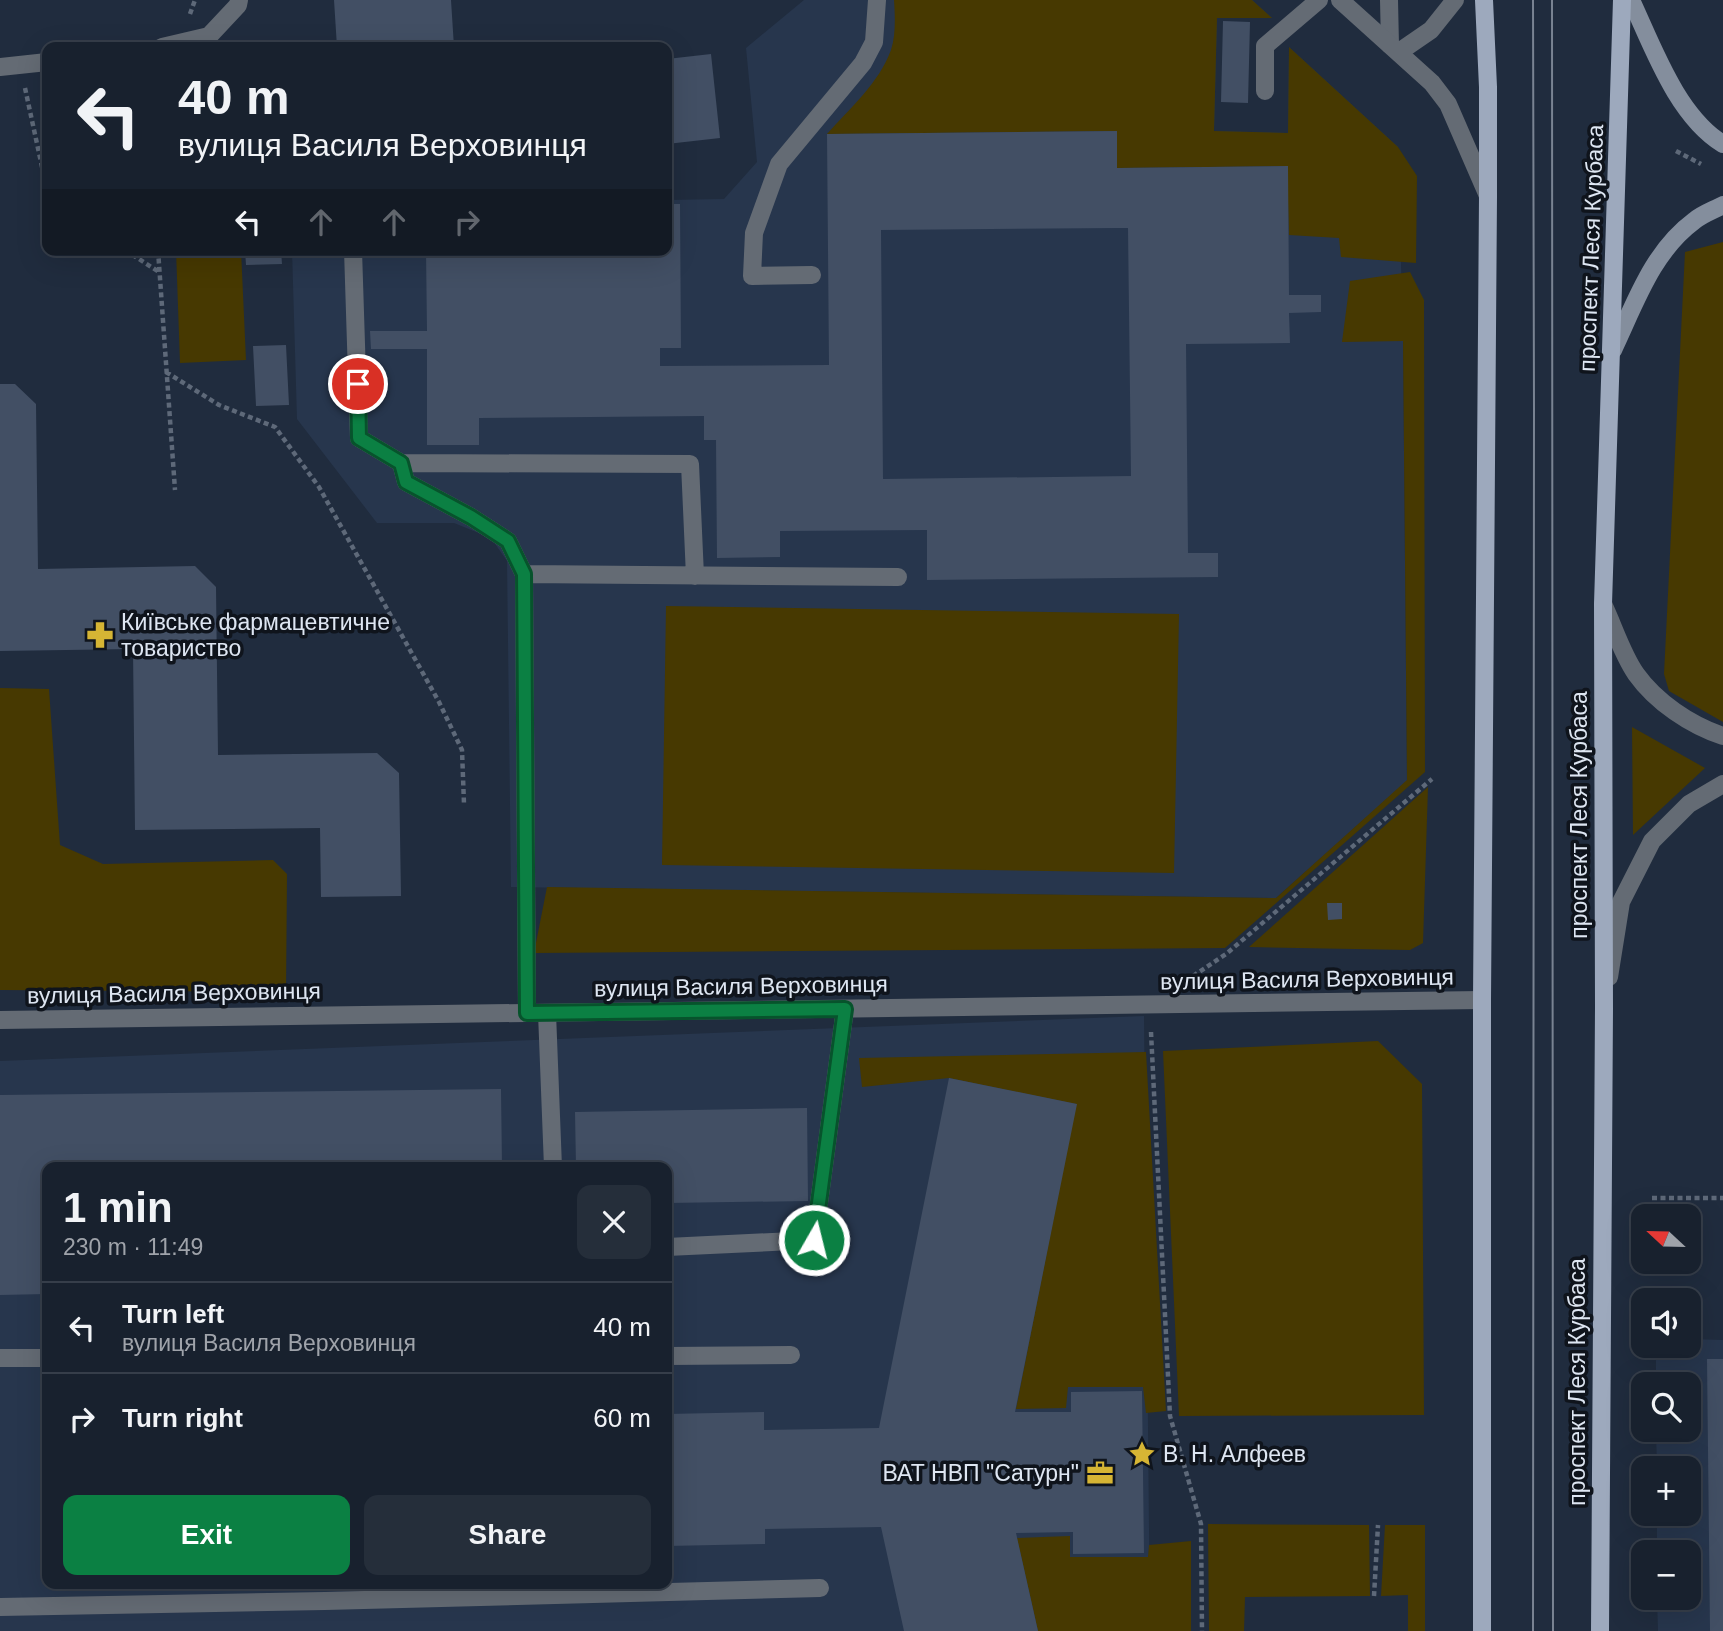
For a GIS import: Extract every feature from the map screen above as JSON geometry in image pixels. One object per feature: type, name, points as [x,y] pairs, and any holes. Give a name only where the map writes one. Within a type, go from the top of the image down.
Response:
[{"type":"main road","points":[[1482,1631],[1482,1000],[1488,196],[1488,87],[1484,0]]},
{"type":"main road","name":"проспект Леся Курбаса","points":[[1600,1631],[1604,1008],[1603,604],[1622,0]]},
{"type":"main road","points":[[1631,0],[1664,69],[1687,109],[1710,136],[1723,144]]},
{"type":"main road","points":[[1613,350],[1654,264],[1673,239],[1695,220],[1723,205]]},
{"type":"street","points":[[183,42],[209,36],[238,5],[239,0]]},
{"type":"street","points":[[812,275],[752,276],[754,233],[779,164],[863,63],[873,42],[877,0]]},
{"type":"street","points":[[1265,91],[1265,46],[1319,0]]},
{"type":"street","points":[[1340,0],[1432,83],[1448,104],[1488,196]]},
{"type":"street","points":[[1390,0],[1394,49]]},
{"type":"street","points":[[1394,49],[1431,30],[1455,0]]},
{"type":"street","points":[[0,67],[42,63]]},
{"type":"street","points":[[353,256],[359,438],[401,463],[690,464],[695,576]]},
{"type":"street","points":[[401,463],[406,482],[471,517],[508,541],[524,574],[527,1013]]},
{"type":"street","points":[[524,574],[898,576]]},
{"type":"street","points":[[1603,604],[1634,672],[1652,693],[1675,712],[1723,736]]},
{"type":"street","points":[[1604,1008],[1621,902],[1652,841],[1689,804],[1723,784]]},
{"type":"street","name":"вулиця Василя Верховинця","points":[[0,1020],[1482,1000]]},
{"type":"street","points":[[672,1247],[814,1240],[845,1009]]},
{"type":"street","points":[[547,1013],[553,1162]]},
{"type":"street","points":[[672,1356],[791,1355]]},
{"type":"street","points":[[0,1358],[42,1358]]},
{"type":"street","points":[[0,1607],[820,1588]]},
{"type":"path","points":[[20,65],[42,167]]},
{"type":"path","points":[[135,256],[160,272]]},
{"type":"path","points":[[159,256],[175,490]]},
{"type":"path","points":[[166,372],[219,405],[275,427],[319,487],[439,702],[462,750],[464,804]]},
{"type":"path","points":[[1202,1631],[1201,1524],[1170,1416],[1149,1006],[1226,954],[1432,779]]},
{"type":"path","points":[[1652,1198],[1723,1199]]},
{"type":"path","points":[[1374,1595],[1378,1525]]},
{"type":"shaded area","points":[[804,0],[1252,0],[1272,18],[1217,18],[1214,131],[1288,133],[1289,47],[1398,147],[1403,341],[1407,781],[1276,898],[511,887],[507,561],[491,538],[454,523],[377,523],[297,419],[292,256],[672,256],[672,200],[724,199],[757,162],[746,48]]},
{"type":"shaded area","points":[[894,0],[1252,0],[1272,18],[1217,18],[1214,131],[1288,133],[1289,47],[1398,147],[1417,176],[1416,263],[1341,257],[1339,238],[1289,235],[1287,166],[1117,168],[1116,131],[827,134],[863,95],[886,62],[894,38]]},
{"type":"shaded area","points":[[1723,242],[1723,722],[1669,691],[1664,674],[1685,252]]},
{"type":"shaded area","points":[[176,256],[241,256],[246,360],[180,363]]},
{"type":"shaded area","points":[[1410,272],[1424,300],[1425,772],[1225,948],[534,953],[547,887],[1276,898],[1407,780],[1403,341],[1342,342],[1350,281]]},
{"type":"shaded area","points":[[666,606],[1179,614],[1174,873],[662,865]]},
{"type":"shaded area","points":[[0,688],[49,689],[60,845],[103,864],[273,860],[287,874],[286,992],[0,990]]},
{"type":"shaded area","points":[[1632,727],[1705,768],[1633,835]]},
{"type":"shaded area","points":[[1428,787],[1423,943],[1410,950],[1249,947]]},
{"type":"shaded area","points":[[1144,1016],[1150,1631],[0,1631],[0,1061]]},
{"type":"shaded area","points":[[1378,1041],[1422,1084],[1424,1415],[1179,1416],[1163,1051]]},
{"type":"shaded area","points":[[1146,1052],[1166,1411],[1146,1413],[1143,1387],[1068,1387],[1066,1408],[1016,1409],[1076,1104],[949,1078],[862,1087],[859,1058]]},
{"type":"shaded area","points":[[1701,1339],[1723,1340],[1723,1631],[1658,1631],[1657,1610],[1701,1610],[1701,1540],[1657,1540],[1657,1526],[1701,1526],[1701,1456],[1657,1456],[1656,1442],[1701,1442],[1701,1372],[1656,1372],[1656,1358],[1701,1358]]},
{"type":"shaded area","points":[[1208,1524],[1369,1525],[1370,1596],[1245,1597],[1244,1631],[1209,1631]]},
{"type":"shaded area","points":[[1385,1525],[1425,1525],[1425,1631],[1408,1631],[1408,1595],[1381,1596]]},
{"type":"shaded area","points":[[1070,1536],[1070,1557],[1148,1557],[1149,1545],[1191,1541],[1191,1631],[1038,1631],[1017,1538]]},
{"type":"building","points":[[334,0],[451,0],[454,42],[337,42]]},
{"type":"building","points":[[1223,21],[1250,22],[1248,103],[1221,102]]},
{"type":"building","points":[[711,54],[720,138],[672,143],[672,58]]},
{"type":"building","points":[[1117,131],[1117,168],[1288,166],[1289,295],[1321,295],[1321,312],[1289,313],[1290,343],[1186,344],[1188,553],[1218,553],[1218,577],[927,580],[927,530],[780,531],[780,557],[717,558],[716,440],[704,440],[704,416],[479,418],[479,445],[427,445],[427,349],[371,349],[370,331],[427,331],[426,256],[672,256],[672,204],[680,204],[681,348],[660,348],[660,366],[829,365],[827,134]],"holes":[[[1128,228],[1131,476],[883,479],[881,230]]]},
{"type":"building","points":[[245,256],[281,256],[282,264],[246,265]]},
{"type":"building","points":[[286,345],[289,405],[256,406],[253,346]]},
{"type":"building","points":[[0,384],[15,384],[36,404],[38,569],[195,566],[216,587],[218,755],[377,753],[399,773],[401,896],[321,897],[320,828],[135,830],[133,649],[0,651]]},
{"type":"building","points":[[1327,903],[1342,903],[1342,919],[1328,920]]},
{"type":"building","points":[[949,1078],[1077,1104],[1015,1412],[1071,1412],[1071,1392],[1142,1391],[1144,1553],[1073,1554],[1073,1532],[1016,1533],[1038,1631],[904,1631],[881,1527],[765,1529],[765,1544],[672,1546],[672,1414],[764,1412],[764,1430],[879,1428]]},
{"type":"building","points":[[501,1089],[502,1162],[42,1162],[42,1294],[0,1295],[0,1095]]},
{"type":"building","points":[[807,1108],[808,1201],[672,1203],[672,1162],[576,1162],[575,1112]]},
{"type":"building","points":[[1707,1359],[1723,1359],[1723,1631],[1710,1631]]},
{"type":"tram line","points":[[1533,0],[1533,1631]]},
{"type":"tram line","points":[[1552,0],[1553,1631]]},
{"type":"place","name":"Київське фармацевтичне товариство","points":[[100,635]]},
{"type":"place","name":"В. Н. Алфеев","points":[[1142,1454]]},
{"type":"place","name":"ВАТ НВП \"Сатурн\"","points":[[1100,1473]]},
{"type":"route","points":[[358,384],[359,438],[401,463],[406,482],[471,517],[508,541],[524,574],[527,1013],[845,1009],[814,1240]]}]
